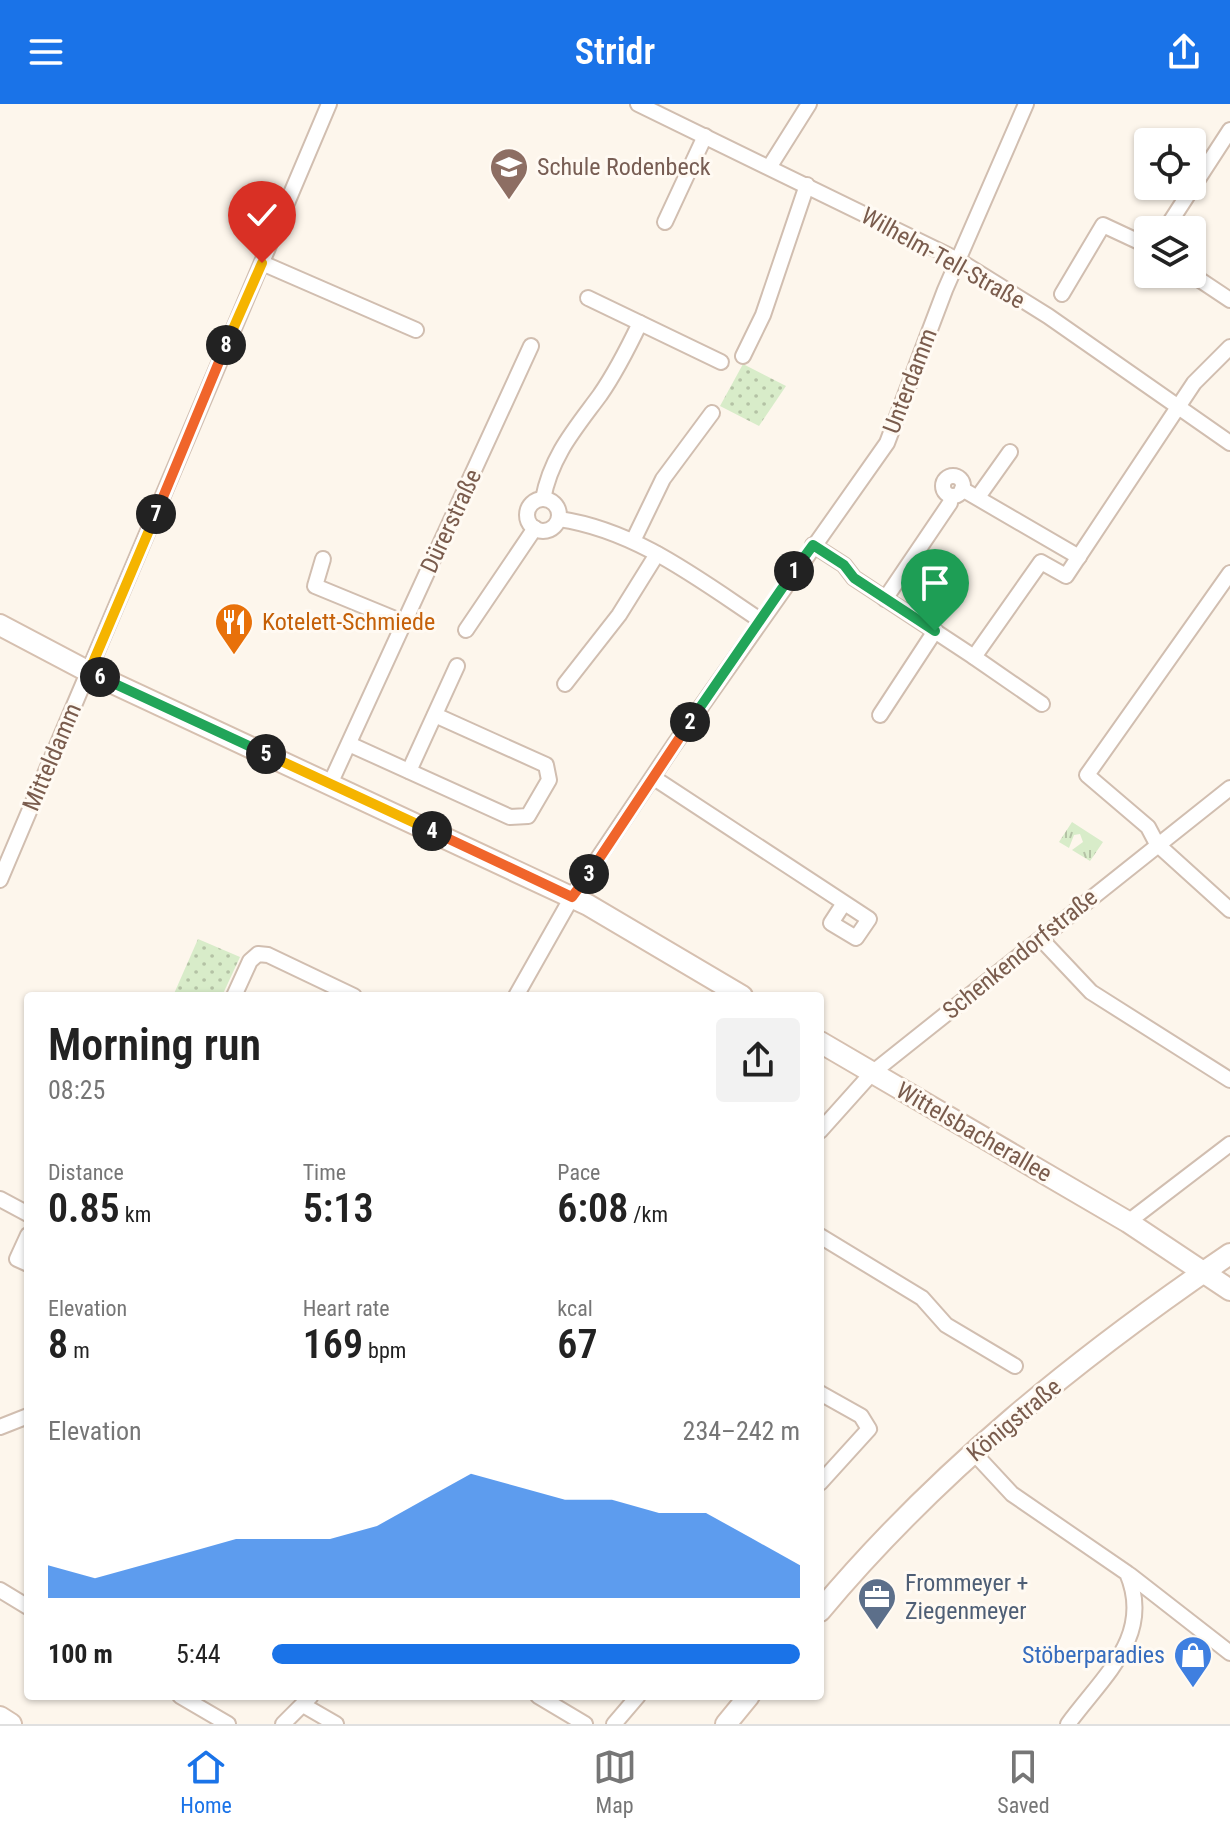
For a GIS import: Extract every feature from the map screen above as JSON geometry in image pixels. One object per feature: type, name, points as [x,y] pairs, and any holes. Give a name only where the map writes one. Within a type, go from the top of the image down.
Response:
[{"type":"street","name":"Mitteldamm","points":[[0,880],[329,104]]},
{"type":"street","name":"Wilhelm-Tell-Straße","points":[[638,104],[958,260],[1180,406],[1230,443]]},
{"type":"street","points":[[770,166],[809,104]]},
{"type":"street","name":"Unterdamm","points":[[518,992],[572,897],[760,620],[887,443],[958,260],[1026,104]]},
{"type":"street","points":[[1174,216],[1230,130]]},
{"type":"street","points":[[665,222],[705,136]]},
{"type":"street","points":[[743,356],[763,315],[807,185]]},
{"type":"street","points":[[1062,294],[1103,225],[1134,239]]},
{"type":"street","points":[[262,263],[416,330]]},
{"type":"street","points":[[1206,284],[1230,300]]},
{"type":"street","points":[[588,298],[721,362]]},
{"type":"street","points":[[543,499],[554,461],[566,438],[617,368],[640,323]]},
{"type":"street","name":"Dürerstraße","points":[[330,784],[531,346]]},
{"type":"street","points":[[1041,562],[1066,576],[1194,383],[1230,347]]},
{"type":"street","points":[[633,541],[663,479],[712,413]]},
{"type":"street","points":[[978,497],[1010,452]]},
{"type":"street","points":[[962,489],[1079,557]]},
{"type":"street","points":[[543,499],[554,503],[559,519],[549,529],[535,528],[530,523],[528,511],[531,505],[543,499]]},
{"type":"street","points":[[885,599],[950,503]]},
{"type":"street","points":[[559,519],[578,522],[633,541],[760,620]]},
{"type":"street","points":[[466,630],[535,528]]},
{"type":"street","points":[[974,657],[1053,542]]},
{"type":"street","points":[[813,545],[885,599],[1042,704]]},
{"type":"street","points":[[565,684],[619,615],[657,554]]},
{"type":"street","points":[[323,559],[315,586],[405,623]]},
{"type":"street","points":[[1230,573],[1087,775],[1148,827],[1157,844],[1230,910]]},
{"type":"street","points":[[0,625],[89,672],[572,897],[735,992]]},
{"type":"street","points":[[880,715],[935,631]]},
{"type":"street","points":[[409,771],[457,666]]},
{"type":"street","points":[[349,744],[518,818],[528,816],[549,780],[546,765],[435,715]]},
{"type":"street","points":[[654,778],[844,903]]},
{"type":"street","name":"Schenkendorfstraße","points":[[824,1127],[872,1073],[1230,788]]},
{"type":"street","points":[[1041,939],[1091,992],[1230,1080]]},
{"type":"street","points":[[236,992],[250,961],[258,954],[268,955],[346,992]]},
{"type":"street","name":"Wittelsbacherallee","points":[[824,1044],[1128,1222],[1230,1290]]},
{"type":"street","points":[[1128,1222],[1230,1144]]},
{"type":"street","points":[[0,1199],[24,1212]]},
{"type":"street","points":[[824,1238],[922,1298],[946,1325],[1015,1366]]},
{"type":"street","points":[[24,1244],[17,1259],[24,1262]]},
{"type":"street","name":"Königstraße","points":[[824,1606],[904,1514],[973,1452],[1110,1340],[1230,1254]]},
{"type":"street","points":[[824,1395],[861,1416],[869,1429],[824,1479]]},
{"type":"street","points":[[0,1427],[24,1418]]},
{"type":"street","points":[[973,1452],[1012,1494],[1127,1573],[1230,1653]]},
{"type":"street","points":[[1068,1724],[1132,1637],[1137,1614],[1134,1590],[1127,1573]]},
{"type":"street","points":[[0,1590],[24,1605]]},
{"type":"street","points":[[187,1700],[228,1724]]},
{"type":"street","points":[[545,1700],[585,1724]]},
{"type":"street","points":[[614,1724],[635,1700]]},
{"type":"street","points":[[726,1724],[746,1700]]},
{"type":"street","points":[[283,1724],[307,1701],[336,1724]]},
{"type":"street","points":[[0,1717],[11,1724]]},
{"type":"green space","points":[[743,364],[786,386],[759,426],[720,406]]},
{"type":"green space","points":[[1072,822],[1103,842],[1090,861],[1072,850],[1083,842],[1080,834],[1074,835],[1069,848],[1059,842]]},
{"type":"green space","points":[[198,939],[240,957],[224,992],[175,992]]},
{"type":"place","name":"Schule Rodenbeck","points":[[509,201]]},
{"type":"place","name":"Kotelett-Schmiede","points":[[234,656]]},
{"type":"place","name":"Frommeyer + Ziegenmeyer","points":[[877,1631]]},
{"type":"place","name":"Stöberparadies","points":[[1193,1689]]},
{"type":"route","points":[[262,263],[89,672],[572,897],[813,545],[844,565],[854,578],[935,631]]}]
